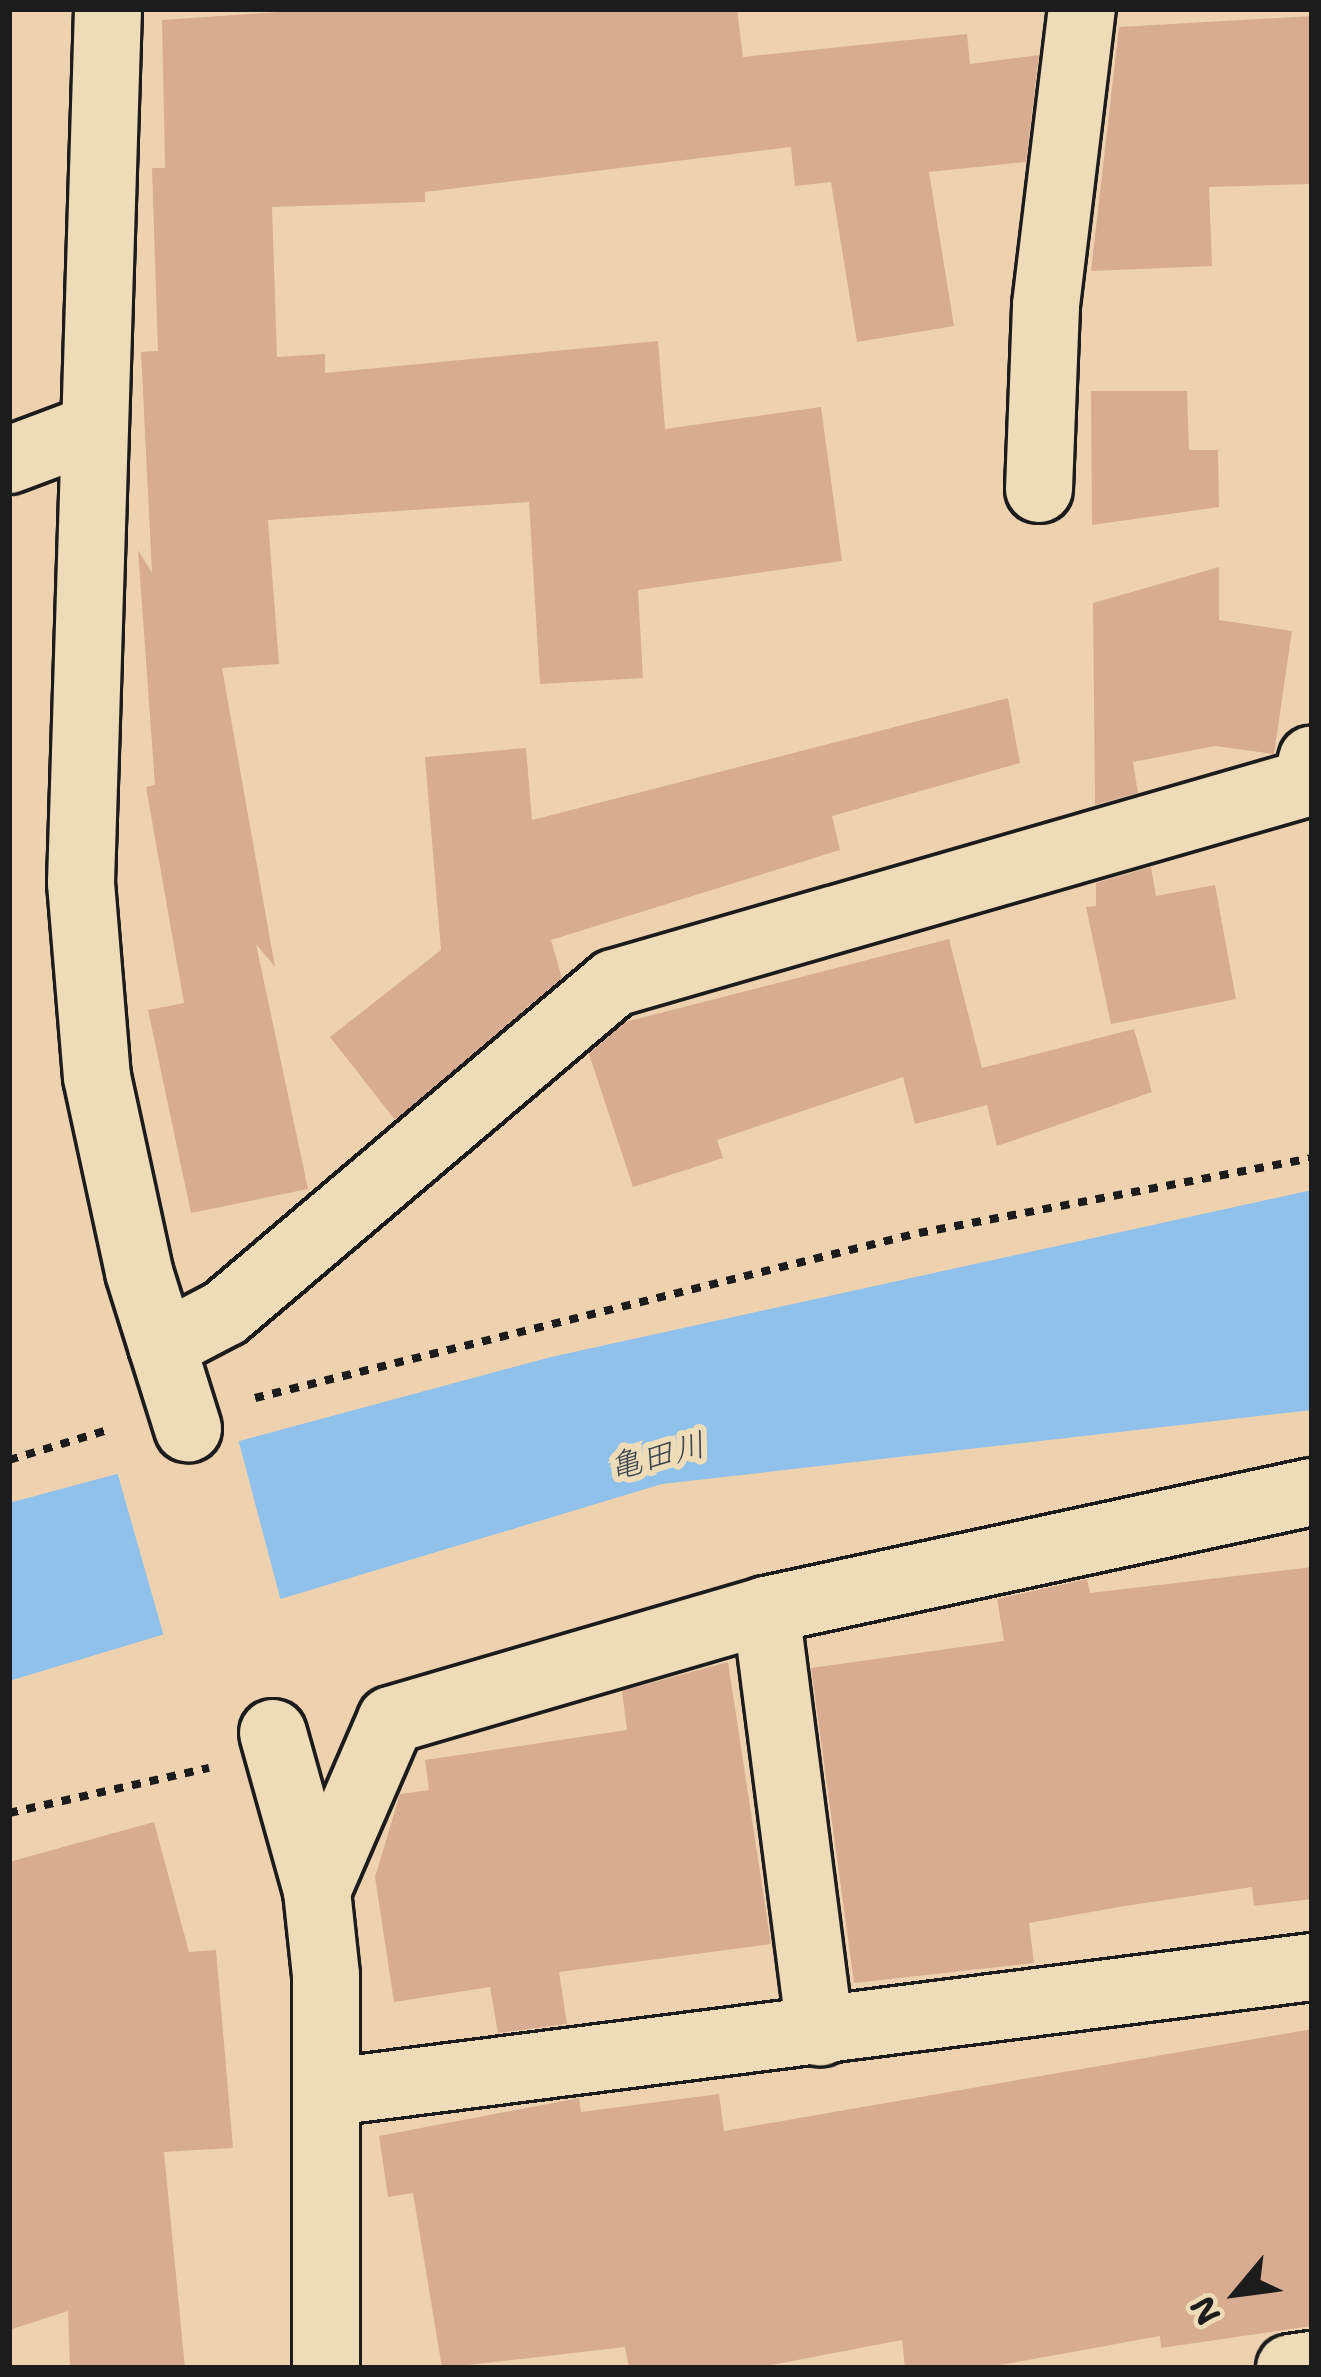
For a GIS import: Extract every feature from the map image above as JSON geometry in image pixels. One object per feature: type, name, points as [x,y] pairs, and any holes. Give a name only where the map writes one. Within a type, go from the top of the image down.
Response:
[{"type":"street","points":[[108,9],[81,883],[98,1077],[162,1346],[164,1423]]},
{"type":"street","points":[[1039,489],[1046,305],[1082,9]]},
{"type":"street","points":[[9,460],[94,428]]},
{"type":"street","points":[[162,1346],[226,1313],[614,983],[1307,782],[1312,760]]},
{"type":"street","points":[[317,1891],[391,1720],[766,1610],[1312,1492]]},
{"type":"street","points":[[766,1610],[820,2032]]},
{"type":"street","points":[[274,1733],[317,1891],[332,2092],[326,2368]]},
{"type":"street","points":[[332,2092],[1312,1967]]},
{"type":"street","points":[[1290,2368],[1312,2365]]},
{"type":"path","points":[[9,1460],[943,1228],[1312,1158]]},
{"type":"path","points":[[9,1814],[216,1766]]},
{"type":"water","name":"亀田川","points":[[1312,1190],[1312,1410],[662,1484],[9,1681],[9,1503],[551,1357]]},
{"type":"pier","points":[[237,1435],[282,1605],[165,1640],[116,1468]]},
{"type":"building","points":[[324,9],[737,9],[743,57],[967,34],[970,64],[1039,55],[1026,162],[929,172],[954,326],[857,342],[831,182],[795,186],[791,147],[425,192],[425,202],[272,207],[277,357],[325,354],[325,373],[658,341],[665,429],[821,407],[842,561],[638,590],[643,678],[540,684],[529,502],[268,520],[279,664],[222,668],[275,967],[256,944],[308,1189],[191,1213],[148,1010],[184,1003],[146,787],[155,785],[138,550],[152,573],[141,352],[158,351],[152,168],[165,168],[162,20]]},
{"type":"building","points":[[1312,16],[1312,184],[1209,187],[1212,266],[1091,271],[1119,27]]},
{"type":"building","points":[[1091,391],[1187,391],[1189,450],[1218,450],[1219,507],[1092,525]]},
{"type":"building","points":[[1219,567],[1219,620],[1292,631],[1274,754],[1215,746],[1133,762],[1138,793],[1095,805],[1093,603]]},
{"type":"building","points":[[1008,698],[1020,763],[832,816],[840,850],[551,940],[562,978],[395,1120],[330,1037],[441,950],[425,757],[526,748],[532,820]]},
{"type":"building","points":[[1151,867],[1156,896],[1215,885],[1236,999],[1111,1024],[1086,907],[1096,906],[1096,883]]},
{"type":"building","points":[[949,939],[982,1068],[1134,1029],[1152,1092],[997,1146],[987,1105],[915,1124],[903,1077],[717,1140],[723,1158],[633,1187],[589,1054],[625,1022]]},
{"type":"building","points":[[1312,1567],[1312,1899],[1254,1906],[1252,1887],[1029,1923],[1034,1963],[854,1983],[811,1668],[1004,1641],[997,1599],[1087,1579],[1090,1593]]},
{"type":"building","points":[[728,1662],[771,1944],[559,1972],[567,2024],[498,2033],[490,1987],[394,2002],[375,1877],[400,1794],[429,1790],[425,1760],[627,1730],[622,1691]]},
{"type":"building","points":[[154,1822],[189,1952],[216,1950],[233,2148],[164,2152],[185,2368],[70,2368],[68,2311],[9,2330],[9,1862]]},
{"type":"building","points":[[1312,2029],[1312,2326],[1161,2348],[1160,2336],[984,2368],[905,2368],[902,2340],[756,2368],[629,2368],[625,2347],[442,2368],[413,2193],[388,2197],[379,2136],[579,2098],[581,2112],[719,2094],[724,2131]]}]
